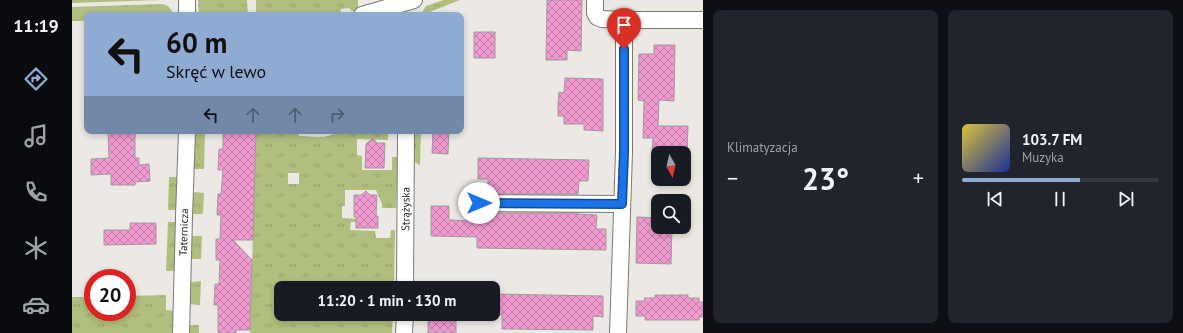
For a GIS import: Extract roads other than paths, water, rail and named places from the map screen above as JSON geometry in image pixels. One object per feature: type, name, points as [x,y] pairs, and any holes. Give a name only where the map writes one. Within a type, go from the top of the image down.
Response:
[{"type":"street","points":[[187,0],[187,12]]},
{"type":"street","points":[[595,0],[595,14],[597,18],[602,19],[703,20]]},
{"type":"street","points":[[378,12],[409,6]]},
{"type":"street","points":[[618,333],[624,144],[624,20]]},
{"type":"street","name":"Taternicza","points":[[181,333],[187,134]]},
{"type":"street","name":"Strążyska","points":[[405,281],[406,134]]},
{"type":"street","points":[[479,203],[622,204]]},
{"type":"street","points":[[404,321],[404,333]]}]
